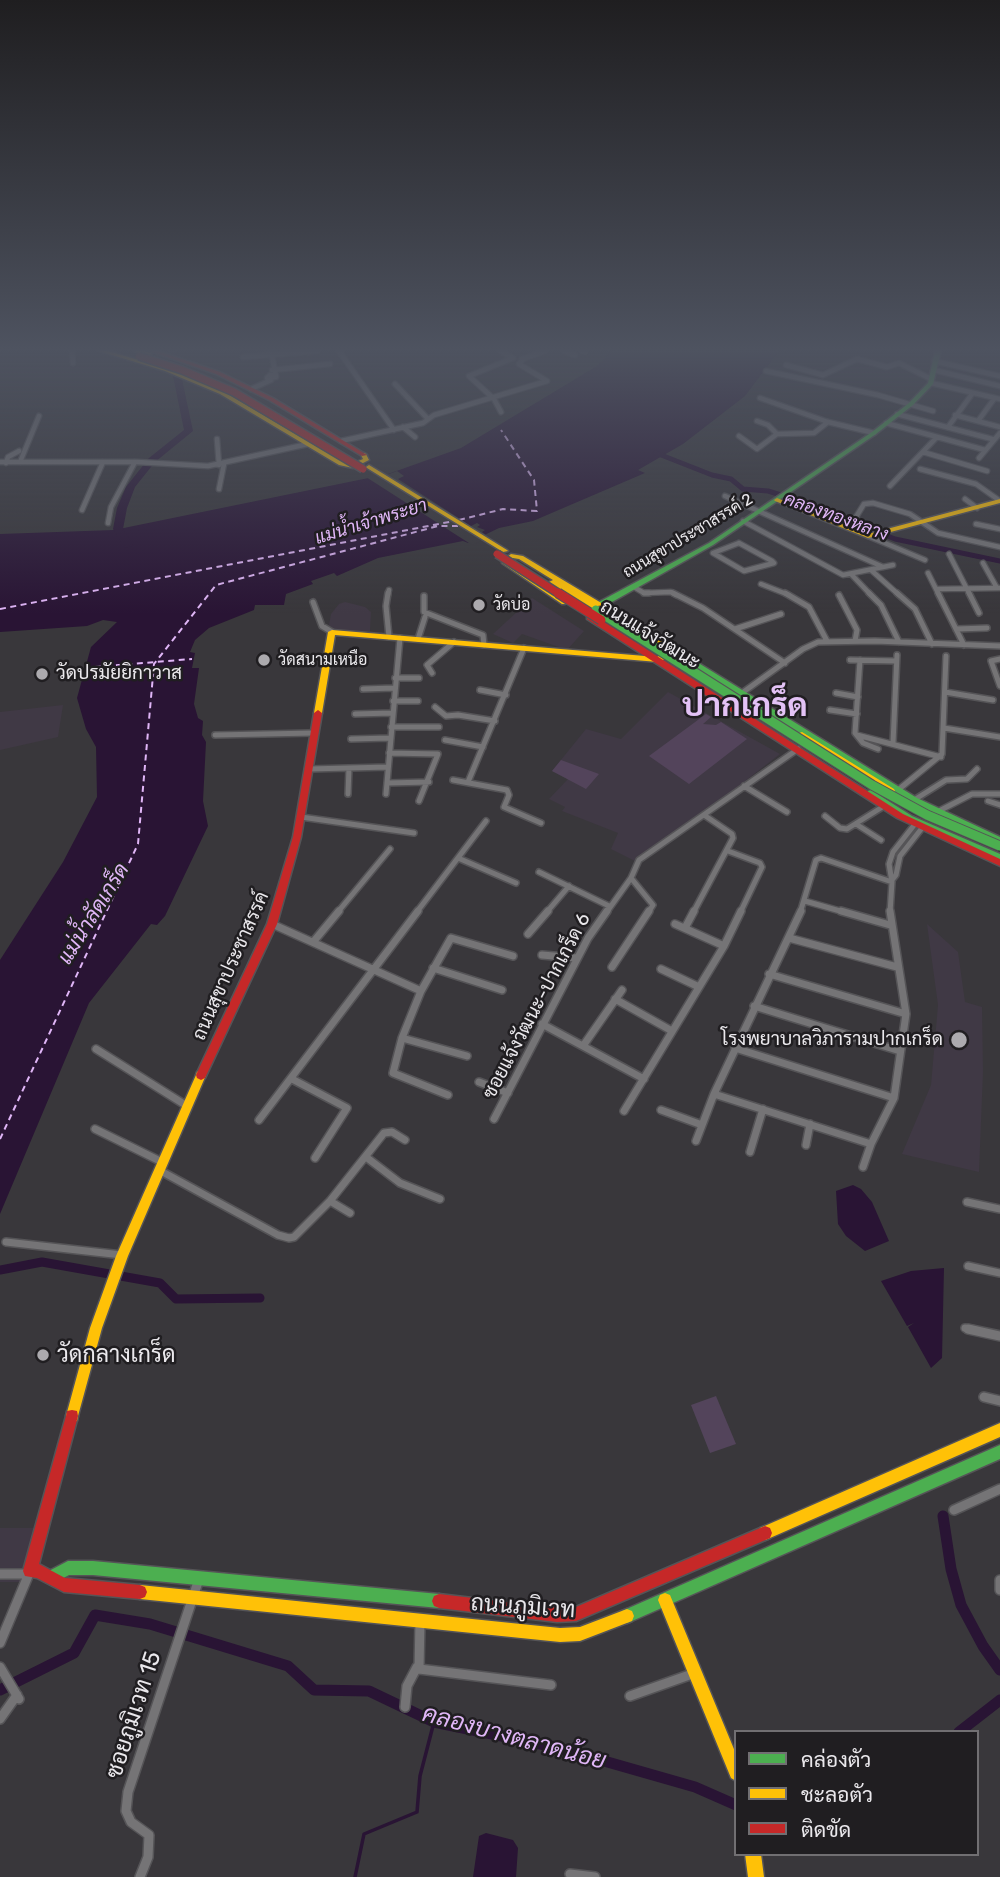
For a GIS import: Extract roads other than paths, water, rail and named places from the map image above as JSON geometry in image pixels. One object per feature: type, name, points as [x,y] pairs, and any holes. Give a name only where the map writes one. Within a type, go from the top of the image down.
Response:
[{"type":"main road","points":[[300,439],[345,465],[364,462],[365,456],[337,439]]},
{"type":"main road","points":[[319,439],[366,468]]},
{"type":"main road","name":"ถนนสุขาประชาสรรค์ 2","points":[[598,607],[709,550],[743,521],[866,439]]},
{"type":"main road","name":"ถนนแจ้งวัฒนะ","points":[[366,468],[675,651],[914,800],[1000,843]]},
{"type":"main road","name":"ถนนแจ้งวัฒนะ","points":[[366,468],[872,793],[1000,858]]},
{"type":"main road","points":[[782,497],[877,534],[1000,501]]},
{"type":"main road","name":"ถนนแจ้งวัฒนะ","points":[[1000,843],[927,815],[872,785],[521,557],[506,558],[505,564],[884,806],[918,826],[1000,858]]},
{"type":"main road","points":[[544,588],[558,580]]},
{"type":"main road","points":[[598,607],[910,803],[971,829]]},
{"type":"main road","points":[[332,632],[658,660],[675,651]]},
{"type":"main road","name":"ถนนสุขาประชาสรรค์","points":[[29,1574],[86,1360],[122,1256],[187,1106],[272,924],[301,817],[332,632]]},
{"type":"main road","name":"ถนนภูมิเวท","points":[[52,1577],[68,1568],[93,1568],[365,1592],[557,1615],[576,1614],[1000,1430]]},
{"type":"main road","name":"ถนนภูมิเวท","points":[[29,1574],[38,1571],[64,1585],[560,1635],[580,1634],[600,1628],[998,1455]]},
{"type":"main road","points":[[665,1600],[734,1768]]},
{"type":"main road","points":[[754,1856],[756,1877]]},
{"type":"street","points":[[20,463],[30,439]]},
{"type":"street","points":[[217,439],[221,465],[219,489]]},
{"type":"street","points":[[341,441],[353,439]]},
{"type":"street","points":[[743,439],[757,449],[770,439]]},
{"type":"street","points":[[890,486],[936,439]]},
{"type":"street","points":[[943,439],[985,450]]},
{"type":"street","points":[[979,458],[992,439]]},
{"type":"street","points":[[0,463],[138,462],[221,465],[308,444]]},
{"type":"street","points":[[6,463],[8,457],[19,451]]},
{"type":"street","points":[[923,452],[986,471]]},
{"type":"street","points":[[82,510],[103,462]]},
{"type":"street","points":[[108,523],[111,507],[138,462]]},
{"type":"street","points":[[920,469],[976,484],[1000,501]]},
{"type":"street","points":[[724,496],[883,567]]},
{"type":"street","points":[[965,499],[976,508]]},
{"type":"street","points":[[856,517],[868,503],[910,514],[938,533],[1000,547]]},
{"type":"street","points":[[743,521],[840,574],[893,565]]},
{"type":"street","points":[[976,524],[1000,529]]},
{"type":"street","points":[[877,534],[925,560]]},
{"type":"street","points":[[739,543],[774,563],[744,571],[709,550],[739,543]]},
{"type":"street","points":[[949,554],[979,612]]},
{"type":"street","points":[[937,589],[998,588],[983,562]]},
{"type":"street","points":[[871,570],[913,606],[932,644]]},
{"type":"street","points":[[928,573],[964,645]]},
{"type":"street","points":[[850,574],[881,605],[899,642]]},
{"type":"street","points":[[761,584],[788,594],[806,605],[827,640]]},
{"type":"street","points":[[634,587],[644,593],[671,592],[735,629],[785,663]]},
{"type":"street","points":[[386,794],[395,678],[394,638],[386,606],[389,590]]},
{"type":"street","points":[[839,595],[858,630],[855,641]]},
{"type":"street","points":[[424,596],[424,612],[483,635],[484,645]]},
{"type":"street","points":[[313,602],[315,613],[323,626],[332,632]]},
{"type":"street","points":[[735,629],[781,614]]},
{"type":"street","points":[[418,639],[425,617]]},
{"type":"street","points":[[956,629],[987,628]]},
{"type":"street","points":[[742,693],[803,649],[827,640],[1000,646]]},
{"type":"street","points":[[432,673],[427,665],[454,642]]},
{"type":"street","points":[[468,782],[524,648]]},
{"type":"street","points":[[898,790],[941,757],[946,656]]},
{"type":"street","points":[[850,660],[897,658],[893,743]]},
{"type":"street","points":[[1000,659],[991,661],[1000,686]]},
{"type":"street","points":[[859,660],[857,735],[863,743],[878,749]]},
{"type":"street","points":[[395,678],[419,678]]},
{"type":"street","points":[[363,689],[394,688]]},
{"type":"street","points":[[480,690],[506,695]]},
{"type":"street","points":[[945,692],[993,700]]},
{"type":"street","points":[[836,693],[858,696]]},
{"type":"street","points":[[393,701],[418,701]]},
{"type":"street","points":[[435,707],[446,716],[458,715],[495,721]]},
{"type":"street","points":[[830,710],[857,714]]},
{"type":"street","points":[[355,714],[392,713]]},
{"type":"street","points":[[391,727],[439,727]]},
{"type":"street","points":[[944,729],[1000,737]]},
{"type":"street","points":[[215,736],[313,733]]},
{"type":"street","points":[[857,735],[941,757]]},
{"type":"street","points":[[351,739],[390,738]]},
{"type":"street","points":[[445,740],[483,747]]},
{"type":"street","name":"ซอยแจ้งวัฒนะ-ปากเกร็ด 6","points":[[494,1119],[577,958],[643,856],[798,749]]},
{"type":"street","points":[[389,753],[436,752],[435,767],[419,801]]},
{"type":"street","points":[[309,769],[388,767]]},
{"type":"street","points":[[348,794],[349,768]]},
{"type":"street","points":[[914,800],[946,780],[967,779],[977,769]]},
{"type":"street","points":[[453,780],[507,790],[510,792],[503,807],[541,823]]},
{"type":"street","points":[[387,783],[429,782]]},
{"type":"street","points":[[744,786],[787,812]]},
{"type":"street","points":[[937,812],[972,794],[1000,794]]},
{"type":"street","points":[[988,801],[1000,805]]},
{"type":"street","points":[[825,817],[842,829],[856,824],[884,806]]},
{"type":"street","points":[[685,929],[728,851],[733,836],[704,815]]},
{"type":"street","points":[[301,817],[414,833]]},
{"type":"street","points":[[259,1120],[486,821]]},
{"type":"street","points":[[856,824],[881,840]]},
{"type":"street","points":[[863,1167],[871,1144],[894,1098],[906,1014],[890,925],[892,881],[900,856],[918,826]]},
{"type":"street","points":[[314,941],[390,849]]},
{"type":"street","points":[[624,1111],[724,946],[762,867],[760,863],[728,851]]},
{"type":"street","points":[[458,858],[516,883]]},
{"type":"street","points":[[696,1141],[754,1006],[789,938],[805,901],[818,859],[892,881]]},
{"type":"street","points":[[539,872],[609,906]]},
{"type":"street","points":[[612,967],[653,905],[631,878]]},
{"type":"street","points":[[528,934],[569,886]]},
{"type":"street","points":[[805,901],[890,925]]},
{"type":"street","points":[[272,924],[375,968],[421,991]]},
{"type":"street","points":[[674,924],[724,946]]},
{"type":"street","points":[[448,1095],[393,1073],[402,1038],[421,991],[451,938],[513,956]]},
{"type":"street","points":[[789,938],[897,968]]},
{"type":"street","points":[[542,954],[577,958]]},
{"type":"street","points":[[433,968],[502,990]]},
{"type":"street","points":[[661,970],[699,987]]},
{"type":"street","points":[[769,974],[906,1014]]},
{"type":"street","points":[[583,1046],[622,990]]},
{"type":"street","points":[[615,999],[672,1031]]},
{"type":"street","points":[[754,1006],[900,1051]]},
{"type":"street","points":[[542,1024],[644,1079]]},
{"type":"street","points":[[402,1038],[467,1056]]},
{"type":"street","points":[[735,1048],[894,1098]]},
{"type":"street","points":[[96,1049],[187,1106]]},
{"type":"street","points":[[292,1079],[347,1108],[315,1158]]},
{"type":"street","points":[[479,1082],[508,1093]]},
{"type":"street","points":[[714,1094],[871,1144]]},
{"type":"street","points":[[750,1152],[763,1109]]},
{"type":"street","points":[[661,1110],[702,1125]]},
{"type":"street","points":[[806,1145],[810,1124]]},
{"type":"street","points":[[95,1129],[285,1238],[294,1237],[330,1201],[384,1133],[392,1132],[405,1140]]},
{"type":"street","points":[[366,1157],[400,1182],[440,1199]]},
{"type":"street","points":[[330,1201],[350,1213]]},
{"type":"street","points":[[967,1202],[1000,1209]]},
{"type":"street","points":[[6,1242],[122,1256]]},
{"type":"street","points":[[968,1266],[1000,1273]]},
{"type":"street","points":[[965,1328],[1000,1336]]},
{"type":"street","points":[[984,1397],[1000,1401]]},
{"type":"street","points":[[954,1510],[1000,1489]]},
{"type":"street","points":[[0,1574],[29,1574],[0,1643]]},
{"type":"street","points":[[194,1597],[199,1579]]},
{"type":"street","points":[[1000,1580],[1000,1590]]},
{"type":"street","name":"ซอยภูมิเวท 15","points":[[140,1877],[148,1857],[149,1835],[131,1822],[126,1811],[128,1792],[194,1597]]},
{"type":"street","points":[[405,1707],[407,1686],[417,1667],[420,1619]]},
{"type":"street","points":[[417,1667],[551,1685]]},
{"type":"street","points":[[630,1696],[695,1673]]},
{"type":"street","points":[[0,1719],[18,1697],[4,1675]]},
{"type":"street","points":[[570,1874],[595,1877]]},
{"type":"water","points":[[477,439],[690,439],[638,470],[645,473],[533,521],[499,528],[468,543],[463,541],[378,558],[337,576],[334,573],[311,581],[313,584],[286,594],[284,605],[255,605],[254,610],[209,628],[195,640],[190,652],[195,653],[192,668],[199,668],[194,704],[198,718],[203,721],[202,735],[206,742],[203,801],[208,826],[165,916],[157,925],[151,924],[89,1003],[0,1214],[0,960],[63,862],[97,797],[96,747],[86,729],[77,698],[91,647],[117,622],[103,620],[87,626],[0,632],[0,534],[114,530],[388,474],[461,448]]},
{"type":"water","points":[[853,1185],[861,1189],[872,1202],[889,1241],[865,1251],[846,1236],[838,1224],[836,1191]]},
{"type":"water","points":[[944,1268],[942,1358],[931,1368],[908,1327],[914,1323],[907,1326],[881,1281],[911,1271]]},
{"type":"water","points":[[486,1833],[513,1840],[518,1848],[516,1877],[473,1877],[479,1836]]},
{"type":"waterway","points":[[128,545],[118,529],[122,508],[131,487],[152,460],[179,439]]},
{"type":"waterway","name":"คลองทองหลาง","points":[[656,453],[712,475],[731,479],[743,489],[768,491],[797,500],[895,539],[1000,561]]},
{"type":"waterway","points":[[0,1270],[42,1262],[160,1283],[176,1299],[260,1298]]},
{"type":"waterway","points":[[943,1516],[951,1569],[961,1605],[983,1646],[1000,1670]]},
{"type":"waterway","name":"คลองบางตลาดน้อย","points":[[0,1690],[74,1653],[95,1615],[150,1624],[288,1666],[314,1690],[369,1691],[434,1722],[555,1747],[695,1787],[734,1804]]},
{"type":"waterway","name":"คลองบางตลาดน้อย","points":[[962,1730],[1000,1700]]},
{"type":"waterway","points":[[355,1877],[364,1834],[417,1812],[420,1776],[434,1722]]},
{"type":"place","name":"วัดบ่อ","points":[[479,605]]},
{"type":"place","name":"วัดสนามเหนือ","points":[[264,660]]},
{"type":"place","name":"วัดปรมัยยิกาวาส","points":[[42,674]]},
{"type":"place","name":"โรงพยาบาลวิภารามปากเกร็ด","points":[[959,1040]]},
{"type":"place","name":"วัดกลางเกร็ด","points":[[43,1355]]},
{"type":"district","name":"ปากเกร็ด","points":[[745,706]]},
{"type":"water label","name":"แม่น้ำเจ้าพระยา","points":[[371,522]]},
{"type":"water label","name":"แม่น้ำลัดเกร็ด","points":[[94,914]]}]
